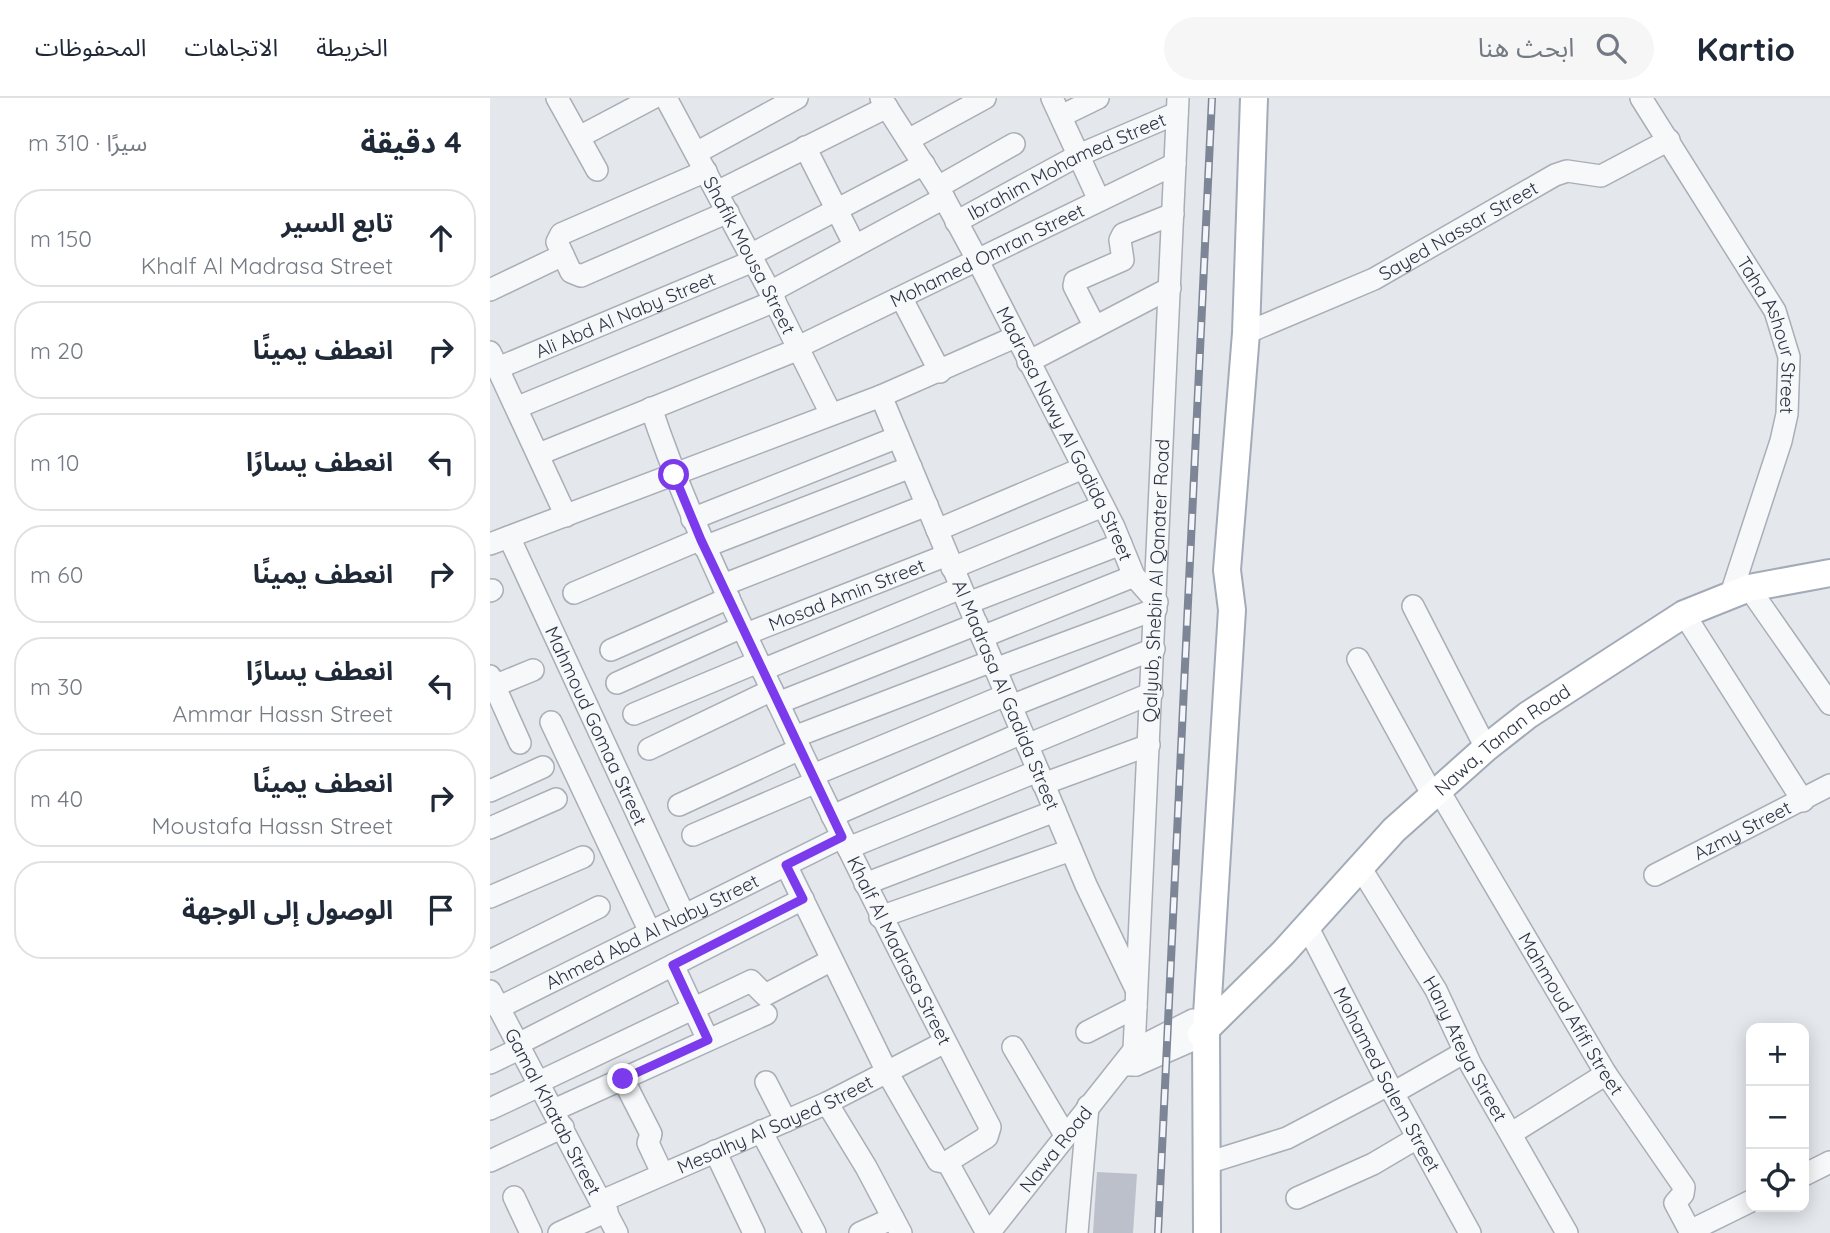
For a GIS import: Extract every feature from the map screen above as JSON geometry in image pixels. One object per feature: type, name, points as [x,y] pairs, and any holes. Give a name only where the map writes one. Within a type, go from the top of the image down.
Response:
[{"type":"main road","points":[[1192,1233],[1214,610],[1227,570],[1246,333],[1254,98]]},
{"type":"main road","name":"Nawa, Tanan Road","points":[[1200,1026],[1236,999],[1435,792],[1528,715],[1684,614],[1740,591],[1830,573]]},
{"type":"main road","points":[[1200,1026],[1207,1164],[1207,1233]]},
{"type":"street","points":[[557,98],[597,170]]},
{"type":"street","points":[[579,137],[653,98]]},
{"type":"street","name":"Shafik Mousa Street","points":[[666,98],[773,297],[831,414]]},
{"type":"street","points":[[728,212],[581,276],[564,256],[561,234],[701,162],[797,98]]},
{"type":"street","points":[[908,139],[985,98]]},
{"type":"street","points":[[1098,98],[1057,107],[1099,200]]},
{"type":"street","name":"Taha Ashour Street","points":[[1641,98],[1775,311],[1789,357],[1790,385],[1781,441],[1740,591]]},
{"type":"street","points":[[717,192],[884,103]]},
{"type":"street","name":"Madrasa Nawy Al Gadida Street","points":[[884,103],[941,192],[1103,506],[1134,576],[1156,605]]},
{"type":"street","name":"Ibrahim Mohamed Street","points":[[956,222],[1079,155],[1177,106]]},
{"type":"street","name":"Qalyub, Shebin Al Qanater Road","points":[[1131,1060],[1152,693],[1177,106]]},
{"type":"street","name":"Sayed Nassar Street","points":[[1246,333],[1374,279],[1555,175],[1567,171],[1601,176],[1669,140]]},
{"type":"street","points":[[518,407],[773,297],[1014,144]]},
{"type":"street","points":[[805,147],[855,246]]},
{"type":"street","name":"Ali Abd Al Naby Street","points":[[493,360],[752,258],[837,209],[924,164]]},
{"type":"street","name":"Mohamed Omran Street","points":[[538,454],[798,348],[1175,164]]},
{"type":"street","points":[[1095,327],[1074,286],[1075,281],[1123,260],[1120,240],[1123,234],[1173,214]]},
{"type":"street","points":[[491,286],[564,256]]},
{"type":"street","points":[[1028,362],[1170,288]]},
{"type":"street","points":[[902,299],[940,372]]},
{"type":"street","points":[[499,540],[881,396],[1015,337]]},
{"type":"street","points":[[493,360],[499,393],[518,407],[566,516]]},
{"type":"street","name":"Al Madrasa Al Gadida Street","points":[[881,396],[1136,999]]},
{"type":"street","name":"Khalf Al Madrasa Street","points":[[651,408],[692,519],[760,666],[880,917],[990,1127],[987,1137],[947,1162]]},
{"type":"street","points":[[692,519],[898,437]]},
{"type":"street","points":[[574,593],[911,467]]},
{"type":"street","points":[[937,530],[1083,468]]},
{"type":"street","points":[[611,650],[726,592],[927,505]]},
{"type":"street","name":"Mosad Amin Street","points":[[617,683],[744,630],[950,562],[1103,506]]},
{"type":"street","name":"Mahmoud Gomaa Street","points":[[499,540],[684,915]]},
{"type":"street","points":[[634,714],[760,666],[1121,544]]},
{"type":"street","points":[[649,749],[775,697],[979,631],[1134,576]]},
{"type":"street","points":[[1740,591],[1830,704]]},
{"type":"street","points":[[679,805],[797,743],[993,665],[1156,605]]},
{"type":"street","points":[[1413,606],[1486,748]]},
{"type":"street","points":[[1684,614],[1803,801]]},
{"type":"street","points":[[693,835],[814,779],[1008,701],[1154,649]]},
{"type":"street","name":"Mahmoud Afifi Street","points":[[1358,659],[1435,792],[1606,1074],[1684,1187],[1685,1192],[1675,1203],[1691,1232]]},
{"type":"street","points":[[520,743],[499,720],[492,681],[533,670]]},
{"type":"street","points":[[832,816],[1024,739],[1152,693]]},
{"type":"street","points":[[551,722],[650,932]]},
{"type":"street","name":"Ahmed Abd Al Naby Street","points":[[494,999],[650,932],[786,865],[1040,777],[1149,744]]},
{"type":"street","points":[[490,791],[543,767]]},
{"type":"street","name":"Azmy Street","points":[[1655,875],[1830,785]]},
{"type":"street","points":[[490,828],[556,799]]},
{"type":"street","points":[[865,884],[1055,811]]},
{"type":"street","points":[[880,917],[1071,850]]},
{"type":"street","points":[[490,897],[583,857]]},
{"type":"street","points":[[786,865],[887,1072],[938,1161],[947,1162],[988,1233]]},
{"type":"street","name":"Hany Ateya Street","points":[[1360,867],[1436,990],[1465,1052],[1567,1233]]},
{"type":"street","points":[[490,1063],[803,899]]},
{"type":"street","points":[[490,961],[599,907]]},
{"type":"street","name":"Mohamed Salem Street","points":[[1307,926],[1417,1138],[1470,1233]]},
{"type":"street","points":[[490,1109],[751,981],[765,995],[832,960]]},
{"type":"street","points":[[673,965],[708,1040]]},
{"type":"street","name":"Gamal Khatab Street","points":[[494,999],[559,1118],[617,1233]]},
{"type":"street","points":[[1087,1032],[1136,999]]},
{"type":"street","points":[[490,1161],[623,1079],[766,1014]]},
{"type":"street","name":"Nawa Road","points":[[988,1233],[1088,1106],[1131,1060],[1200,1026]]},
{"type":"street","name":"Mesalhy Al Sayed Street","points":[[568,1231],[662,1173],[827,1103],[945,1042]]},
{"type":"street","points":[[1013,1047],[1065,1135]]},
{"type":"street","points":[[1207,1164],[1287,1138],[1465,1052]]},
{"type":"street","points":[[1512,1133],[1606,1074]]},
{"type":"street","points":[[623,1079],[651,1134],[648,1143],[662,1173]]},
{"type":"street","points":[[766,1082],[786,1121]]},
{"type":"street","points":[[827,1103],[866,1167],[897,1226],[860,1233]]},
{"type":"street","points":[[1077,1233],[1088,1106]]},
{"type":"street","points":[[761,1131],[815,1233]]},
{"type":"street","points":[[1297,1198],[1373,1164],[1417,1138]]},
{"type":"street","points":[[715,1151],[754,1233]]},
{"type":"street","points":[[1809,1172],[1830,1162]]},
{"type":"street","points":[[514,1197],[531,1233]]},
{"type":"street","points":[[1691,1232],[1746,1204]]},
{"type":"building","points":[[1097,1172],[1137,1174],[1133,1233],[1093,1233]]},
{"type":"railway","points":[[1158,1233],[1212,98]]},
{"type":"route","points":[[623,1079],[708,1040],[673,965],[803,899],[786,865],[842,837],[701,540],[674,475]]}]
